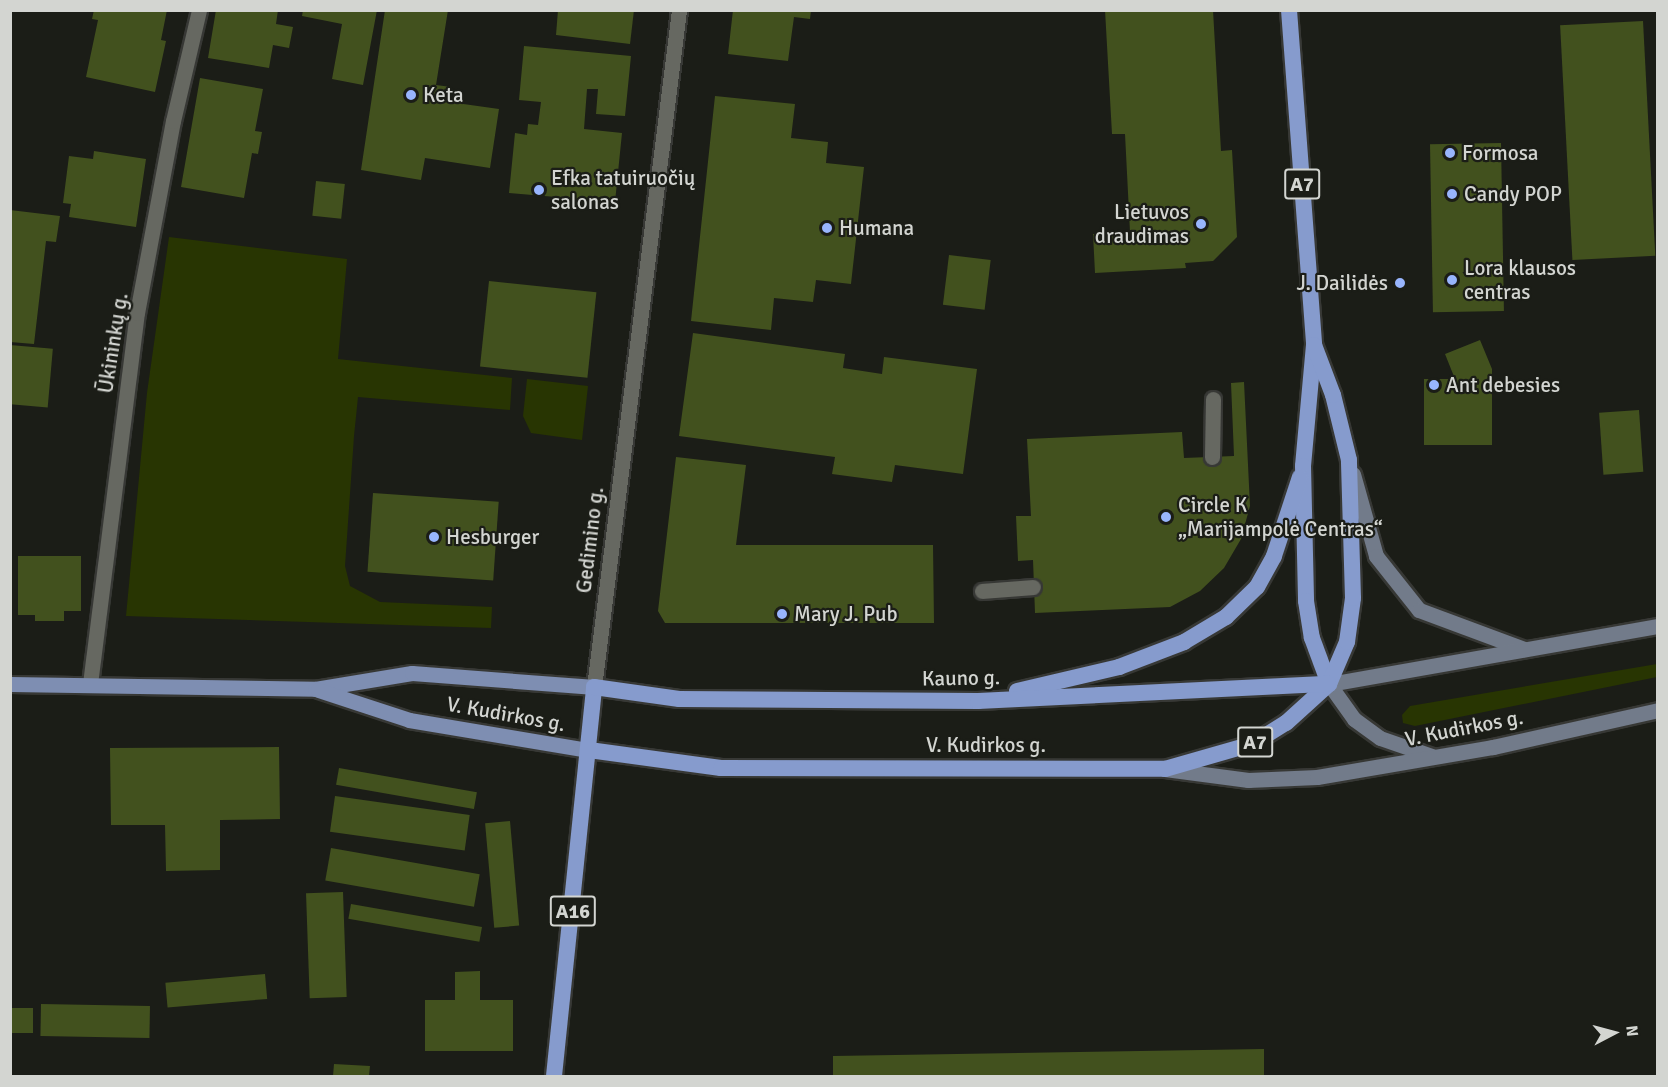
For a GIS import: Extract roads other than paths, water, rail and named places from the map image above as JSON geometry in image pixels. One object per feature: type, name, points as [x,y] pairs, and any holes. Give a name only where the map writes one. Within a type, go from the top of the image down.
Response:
[{"type":"highway","name":"A7","points":[[1289,10],[1314,345]]},
{"type":"highway","points":[[1314,345],[1333,395],[1349,460],[1353,598],[1347,642],[1329,684]]},
{"type":"highway","points":[[1314,345],[1304,466],[1306,602],[1312,638],[1329,684]]},
{"type":"highway","points":[[978,701],[1119,667],[1184,642],[1226,617],[1257,587],[1274,556],[1304,466]]},
{"type":"highway","name":"A7","points":[[1165,770],[1252,744],[1287,723],[1329,684]]},
{"type":"highway","name":"Kauno g.","points":[[594,687],[679,699],[978,701],[1329,684]]},
{"type":"highway","name":"Gedimino g.","points":[[554,1077],[594,687]]},
{"type":"highway","name":"V. Kudirkos g.","points":[[589,750],[721,768],[1165,770]]},
{"type":"main road","points":[[1349,460],[1376,556],[1419,610],[1527,650]]},
{"type":"main road","points":[[1435,758],[1380,738],[1354,719],[1329,684],[1658,626]]},
{"type":"main road","name":"V. Kudirkos g.","points":[[10,684],[315,689],[412,673],[594,687]]},
{"type":"main road","name":"V. Kudirkos g.","points":[[315,689],[409,720],[589,750]]},
{"type":"main road","name":"V. Kudirkos g.","points":[[1165,770],[1248,780],[1317,777],[1435,758],[1658,710]]},
{"type":"street","name":"Ūkininkų g.","points":[[90,684],[137,314],[173,121],[199,10]]},
{"type":"street","name":"Gedimino g.","points":[[594,687],[679,10]]},
{"type":"street","points":[[1212,457],[1213,399]]},
{"type":"street","points":[[982,591],[1033,587]]},
{"type":"place","name":"Keta","points":[[411,95]]},
{"type":"place","name":"Formosa","points":[[1450,153]]},
{"type":"place","name":"Efka tatuiruočių salonas","points":[[539,190]]},
{"type":"place","name":"Candy POP","points":[[1452,194]]},
{"type":"place","name":"Lietuvos draudimas","points":[[1201,224]]},
{"type":"place","name":"Humana","points":[[827,228]]},
{"type":"place","name":"Lora klausos centras","points":[[1452,280]]},
{"type":"place","name":"J. Dailidės","points":[[1400,283]]},
{"type":"place","name":"Ant debesies","points":[[1434,385]]},
{"type":"place","name":"Circle K „Marijampolė Centras“","points":[[1166,517]]},
{"type":"place","name":"Hesburger","points":[[434,537]]},
{"type":"place","name":"Mary J. Pub","points":[[782,614]]}]
